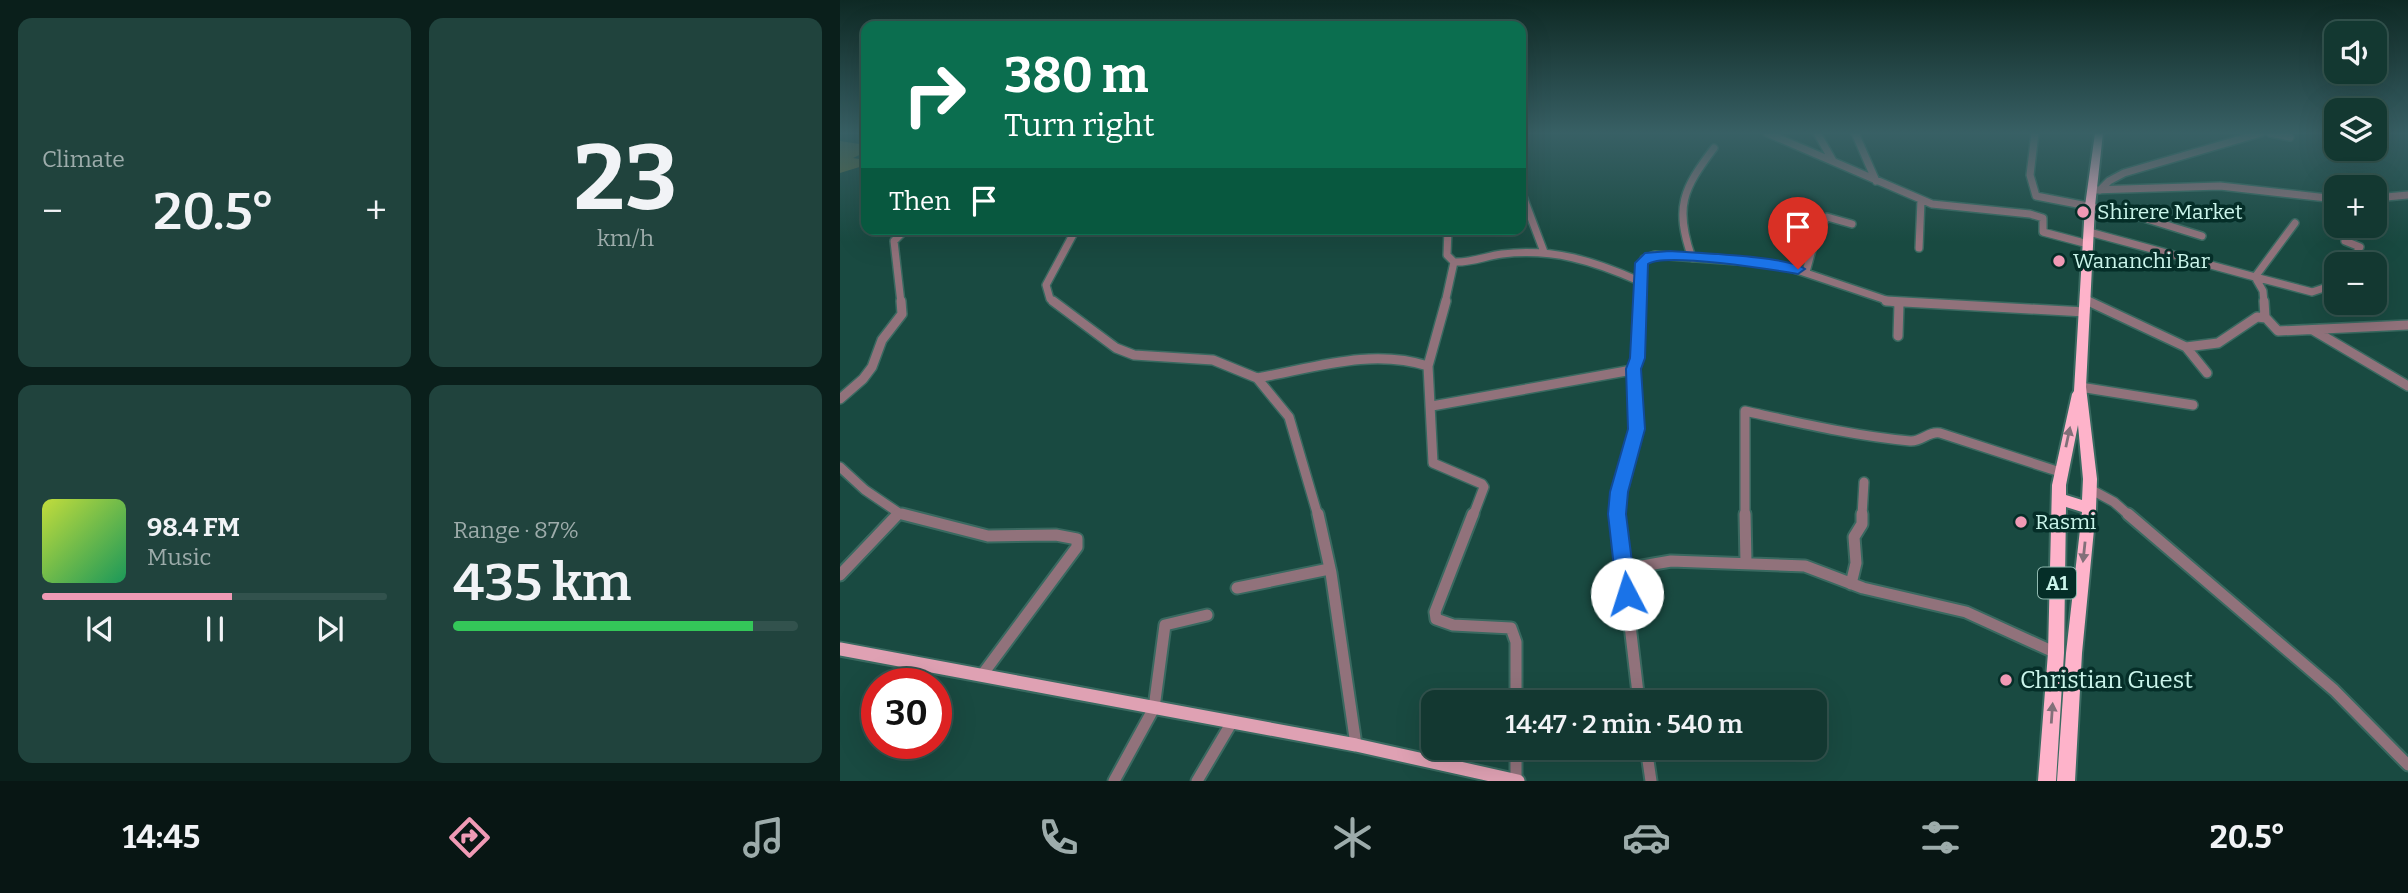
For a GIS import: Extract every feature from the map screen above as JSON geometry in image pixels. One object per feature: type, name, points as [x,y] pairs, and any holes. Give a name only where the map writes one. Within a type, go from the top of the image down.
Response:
[{"type":"highway","name":"A1","points":[[2066,781],[2074,653],[2089,509],[2090,489],[2080,387],[2090,206],[2096,190],[2097,169]]},
{"type":"highway","name":"A1","points":[[2047,781],[2056,653],[2060,472],[2080,387]]},
{"type":"highway","points":[[2058,500],[2074,502],[2089,509]]},
{"type":"main road","points":[[840,649],[1356,745],[1517,781]]},
{"type":"street","points":[[1692,258],[1683,236],[1679,214],[1689,184],[1699,169]]},
{"type":"street","points":[[1851,169],[1921,200],[1957,210],[1992,209],[2035,215],[2043,218],[2043,232],[2088,238],[2312,292],[2324,288]]},
{"type":"street","points":[[1870,169],[1875,181]]},
{"type":"street","points":[[2031,169],[2034,194],[2134,215],[2202,236]]},
{"type":"street","points":[[2096,190],[2124,173],[2136,169]]},
{"type":"street","points":[[2096,190],[2220,186],[2324,198]]},
{"type":"street","points":[[2387,197],[2408,195]]},
{"type":"street","points":[[1919,248],[1921,200]]},
{"type":"street","points":[[1526,204],[1544,252]]},
{"type":"street","points":[[1806,272],[1817,231],[1827,217],[1852,224]]},
{"type":"street","points":[[1786,220],[1817,231]]},
{"type":"street","points":[[2255,277],[2295,223]]},
{"type":"street","points":[[840,399],[873,367],[882,340],[902,314],[894,241],[900,235]]},
{"type":"street","points":[[1073,235],[1046,285],[1050,299],[1062,310],[1116,348],[1133,355],[1213,360],[1257,378],[1289,417],[1316,507],[1329,569],[1356,745]]},
{"type":"street","points":[[1448,235],[1447,255],[1454,262]]},
{"type":"street","points":[[2345,241],[2360,247],[2357,252]]},
{"type":"street","points":[[1454,262],[1503,254],[1544,252],[1590,258],[1639,281]]},
{"type":"street","points":[[1637,690],[1617,514],[1619,492],[1637,429],[1633,369],[1637,358],[1640,267],[1644,259],[1654,256],[1763,263],[1806,272],[1876,299],[1899,304],[2085,306],[2186,347],[2207,373]]},
{"type":"street","points":[[1454,262],[1428,366],[1433,463],[1484,486],[1468,520],[1435,612],[1436,619],[1451,624],[1503,625],[1511,628],[1516,642],[1517,690]]},
{"type":"street","points":[[2255,277],[2263,291],[2266,318],[2278,331],[2408,325]]},
{"type":"street","points":[[1898,336],[1899,304]]},
{"type":"street","points":[[2186,347],[2218,343],[2257,317],[2266,318]]},
{"type":"street","points":[[2311,329],[2408,386]]},
{"type":"street","points":[[1257,378],[1388,356],[1414,360],[1428,366]]},
{"type":"street","points":[[1432,406],[1633,369]]},
{"type":"street","points":[[2080,387],[2193,405]]},
{"type":"street","points":[[1746,563],[1742,419],[1745,411],[1838,431],[1907,441],[1921,440],[1925,433],[1940,433],[2060,472]]},
{"type":"street","points":[[840,467],[865,490],[899,513],[988,536],[1056,535],[1077,539],[1077,547],[982,675]]},
{"type":"street","points":[[1851,584],[1856,563],[1853,542],[1862,524],[1864,482]]},
{"type":"street","points":[[2090,489],[2114,502],[2334,690],[2408,765]]},
{"type":"street","points":[[840,575],[899,513]]},
{"type":"street","points":[[1625,569],[1671,561],[1805,566],[1851,584],[1966,612],[2056,653]]},
{"type":"street","points":[[1237,588],[1329,569]]},
{"type":"street","points":[[1114,781],[1154,708],[1165,625],[1207,615]]},
{"type":"street","points":[[1197,781],[1231,722]]},
{"type":"street","points":[[1516,760],[1517,781]]},
{"type":"street","points":[[1648,760],[1651,781]]},
{"type":"place","name":"Shirere Market","points":[[2083,212]]},
{"type":"place","name":"Wananchi Bar","points":[[2059,261]]},
{"type":"place","name":"Rasmi","points":[[2021,522]]},
{"type":"place","name":"Christian Guest","points":[[2006,680]]},
{"type":"route","points":[[1627,594],[1617,514],[1619,492],[1637,429],[1633,369],[1637,358],[1640,318],[1639,274],[1644,259],[1650,256],[1670,256],[1752,262],[1798,269]]}]
